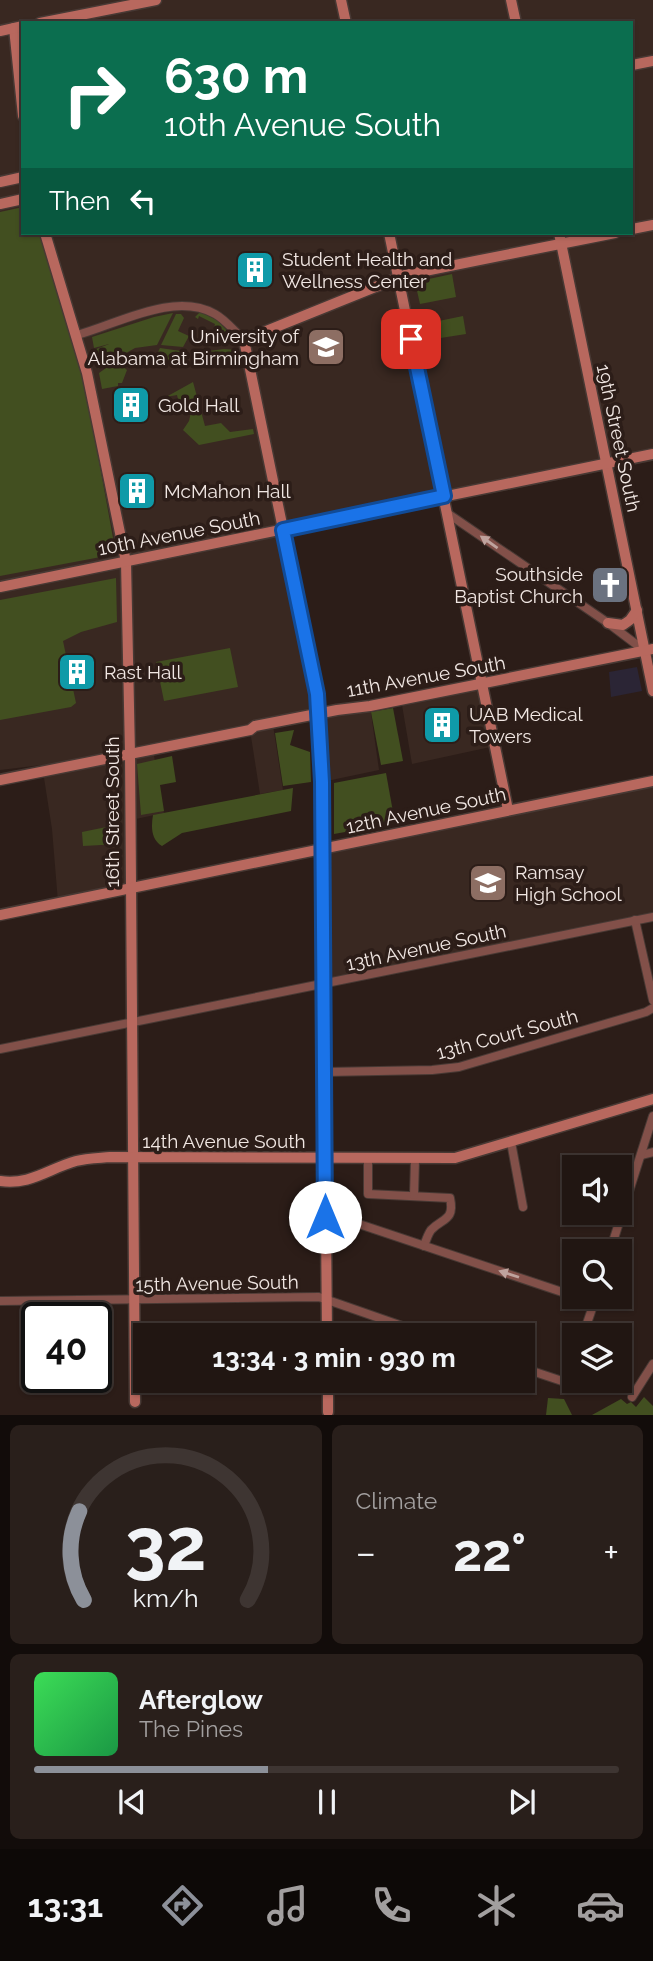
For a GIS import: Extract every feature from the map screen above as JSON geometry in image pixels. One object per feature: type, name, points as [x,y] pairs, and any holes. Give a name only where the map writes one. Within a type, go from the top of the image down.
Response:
[{"type":"street","points":[[50,21],[156,0]]},
{"type":"street","points":[[341,0],[346,21]]},
{"type":"street","points":[[511,0],[516,21]]},
{"type":"street","points":[[0,31],[18,27],[21,80]]},
{"type":"street","points":[[633,65],[653,61]]},
{"type":"street","points":[[0,182],[21,177]]},
{"type":"street","points":[[0,204],[21,199]]},
{"type":"street","points":[[633,229],[653,225]]},
{"type":"street","name":"16th Street South","points":[[46,235],[89,380],[126,562],[135,1402]]},
{"type":"street","points":[[390,235],[508,810]]},
{"type":"street","points":[[244,340],[399,278],[560,238],[593,235]]},
{"type":"street","name":"19th Street South","points":[[560,238],[636,610],[649,650],[653,691]]},
{"type":"street","points":[[77,335],[126,317],[184,306],[213,313],[244,340],[319,714],[323,849],[327,1323]]},
{"type":"street","name":"10th Avenue South","points":[[0,586],[653,454]]},
{"type":"street","points":[[447,513],[649,650]]},
{"type":"street","points":[[608,623],[623,625],[636,610]]},
{"type":"street","name":"11th Avenue South","points":[[0,780],[649,650]]},
{"type":"street","name":"12th Avenue South","points":[[0,915],[653,781]]},
{"type":"street","name":"13th Avenue South","points":[[0,1049],[653,917]]},
{"type":"street","points":[[635,920],[653,1000]]},
{"type":"street","name":"13th Court South","points":[[325,1072],[432,1070],[459,1066],[653,1008]]},
{"type":"street","name":"14th Avenue South","points":[[0,1181],[43,1176],[80,1159],[455,1158],[653,1099]]},
{"type":"street","points":[[614,1239],[653,1116]]},
{"type":"street","points":[[511,1142],[523,1207]]},
{"type":"street","points":[[642,1155],[653,1152]]},
{"type":"street","points":[[368,1159],[368,1195],[450,1198],[452,1202],[448,1217],[430,1232],[424,1246]]},
{"type":"street","points":[[414,1195],[415,1160]]},
{"type":"street","points":[[325,1217],[341,1218],[562,1291]]},
{"type":"street","name":"15th Avenue South","points":[[0,1301],[319,1297],[393,1323]]},
{"type":"street","points":[[632,1397],[653,1364]]},
{"type":"street","points":[[535,1372],[562,1380]]},
{"type":"street","points":[[328,1393],[328,1412]]},
{"type":"shaded area","name":"University of Alabama at Birmingham","points":[[0,0],[653,0],[653,461],[290,534],[319,713],[482,684],[495,746],[412,764],[402,705],[370,706],[379,770],[322,782],[319,717],[273,725],[283,790],[260,794],[250,730],[153,750],[164,813],[131,820],[130,887],[58,902],[52,829],[42,765],[0,770]]},
{"type":"shaded area","points":[[637,667],[642,691],[611,697],[609,672]]},
{"type":"shaded area","name":"Ramsay High School","points":[[653,781],[653,917],[324,984],[323,849]]},
{"type":"green space","points":[[21,207],[21,235],[42,235],[82,367],[115,549],[106,556],[0,576],[0,212]]},
{"type":"green space","points":[[452,274],[456,297],[420,304],[415,282]]},
{"type":"green space","points":[[200,312],[217,320],[230,334],[214,345],[207,342],[209,337],[212,337],[215,324],[199,316],[198,319],[195,317]]},
{"type":"green space","points":[[173,313],[157,345],[135,348],[98,369],[94,350],[109,344],[94,348],[92,337]]},
{"type":"green space","points":[[176,314],[181,314],[184,318],[178,331],[189,336],[183,347],[161,345]]},
{"type":"green space","points":[[463,316],[466,334],[428,340],[424,324]]},
{"type":"green space","points":[[160,348],[188,352],[155,367],[152,365]]},
{"type":"green space","points":[[238,350],[241,360],[219,364],[213,360],[209,351]]},
{"type":"green space","points":[[116,361],[127,370],[122,383],[102,389],[99,373]]},
{"type":"green space","points":[[193,382],[205,426],[221,423],[230,432],[253,429],[254,434],[199,445],[183,430],[189,421],[192,408],[186,408],[185,403],[179,403],[177,395],[166,397]]},
{"type":"green space","points":[[116,578],[117,622],[81,632],[63,641],[76,703],[71,707],[0,720],[0,600]]},
{"type":"green space","points":[[230,648],[238,687],[164,701],[156,662]]},
{"type":"green space","points":[[393,708],[403,761],[381,765],[371,712]]},
{"type":"green space","points":[[294,730],[290,745],[310,752],[311,782],[283,786],[275,733]]},
{"type":"green space","points":[[172,756],[176,782],[160,785],[164,811],[141,815],[137,764]]},
{"type":"green space","points":[[386,773],[395,823],[334,834],[334,783]]},
{"type":"green space","points":[[293,788],[291,811],[182,833],[162,846],[154,836],[153,815]]},
{"type":"green space","points":[[121,824],[120,844],[83,846],[82,832]]},
{"type":"green space","points":[[644,1397],[653,1406],[653,1415],[592,1415],[621,1399],[636,1407]]},
{"type":"green space","points":[[548,1398],[564,1399],[572,1415],[546,1415]]},
{"type":"place","name":"Student Health and Wellness Center","points":[[255,270]]},
{"type":"place","name":"University of Alabama at Birmingham","points":[[326,347]]},
{"type":"place","name":"Gold Hall","points":[[131,405]]},
{"type":"place","name":"McMahon Hall","points":[[137,491]]},
{"type":"place","name":"Southside Baptist Church","points":[[610,585]]},
{"type":"place","name":"Rast Hall","points":[[77,672]]},
{"type":"place","name":"UAB Medical Towers","points":[[442,725]]},
{"type":"place","name":"Ramsay High School","points":[[488,883]]},
{"type":"route","points":[[325,1217],[320,721],[317,694],[283,530],[444,496],[411,339]]}]
